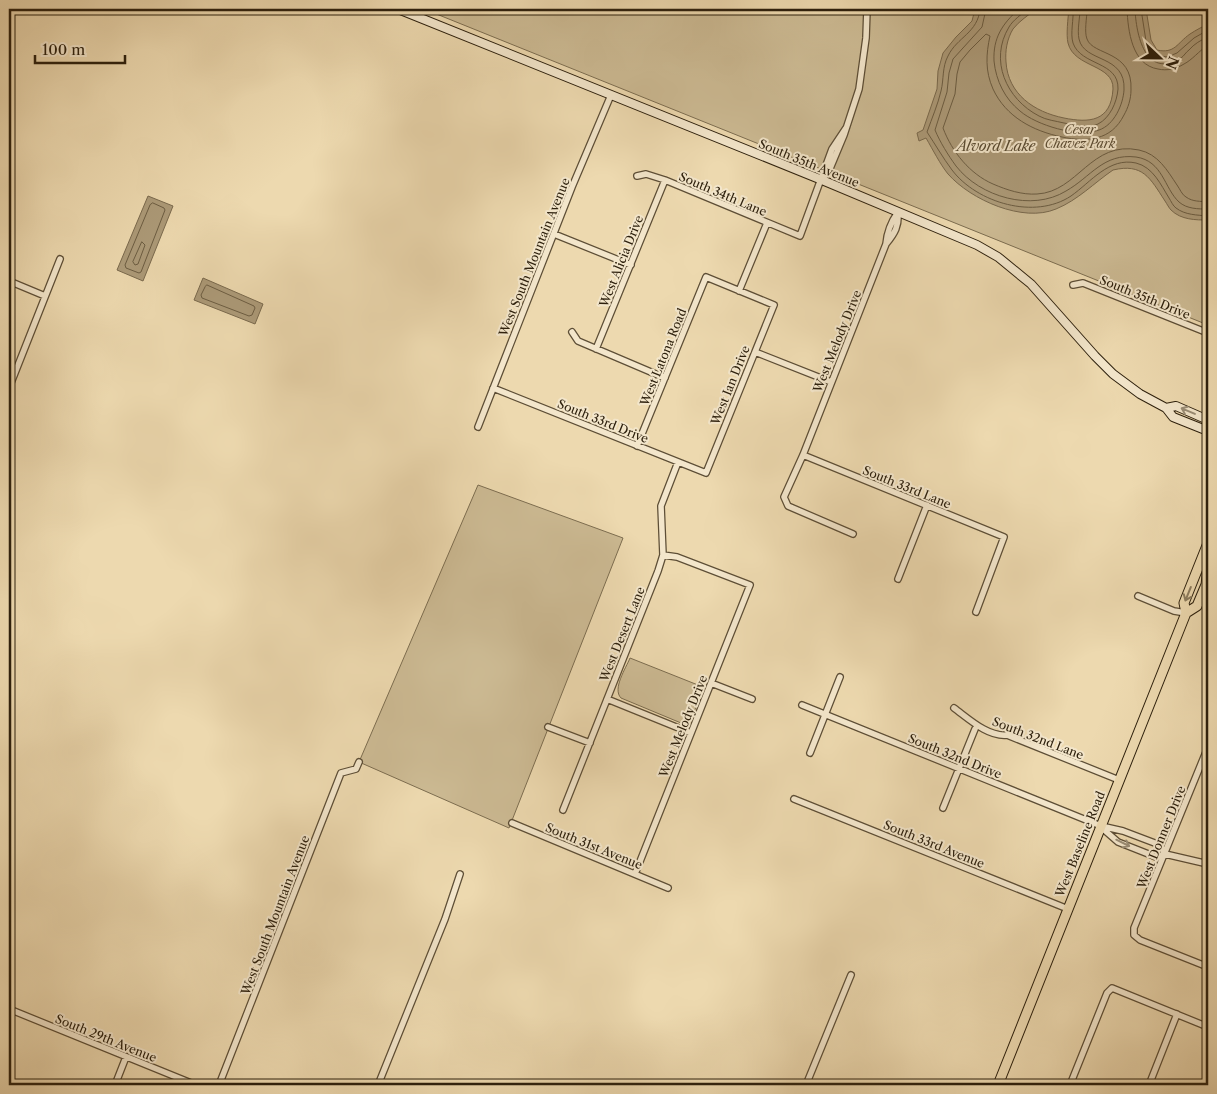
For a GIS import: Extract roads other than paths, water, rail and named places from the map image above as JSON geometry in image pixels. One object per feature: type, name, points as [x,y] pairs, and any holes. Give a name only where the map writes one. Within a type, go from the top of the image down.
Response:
[{"type":"main road","name":"South 35th Avenue","points":[[398,9],[822,180],[977,245],[998,257],[1031,284],[1095,356],[1114,374],[1140,394],[1166,408],[1173,417],[1208,431]]},
{"type":"main road","name":"South 35th Avenue","points":[[1166,408],[1176,406],[1208,420]]},
{"type":"main road","name":"West Baseline Road","points":[[998,1085],[1186,613],[1184,603],[1208,543]]},
{"type":"main road","points":[[1207,583],[1208,564]]},
{"type":"main road","name":"West Baseline Road","points":[[1186,613],[1197,606],[1207,583]]},
{"type":"street","points":[[822,180],[832,149],[846,128],[859,89],[866,38],[867,9]]},
{"type":"street","name":"West South Mountain Avenue","points":[[478,427],[611,96]]},
{"type":"street","name":"South 34th Lane","points":[[637,176],[646,174],[665,180],[800,236],[822,180]]},
{"type":"street","name":"West Alicia Drive","points":[[596,349],[665,180]]},
{"type":"street","name":"West Melody Drive","points":[[853,534],[788,506],[784,501],[784,497],[803,455],[886,244],[898,226],[898,212]]},
{"type":"street","points":[[739,291],[767,223]]},
{"type":"street","points":[[554,234],[631,265]]},
{"type":"street","points":[[9,388],[60,259]]},
{"type":"street","name":"West Latona Road","points":[[637,446],[706,277],[739,291]]},
{"type":"street","points":[[9,281],[45,296]]},
{"type":"street","name":"South 35th Drive","points":[[1073,285],[1083,283],[1208,333]]},
{"type":"street","name":"West Ian Drive","points":[[706,473],[774,305],[739,291]]},
{"type":"street","points":[[572,332],[578,341],[665,378]]},
{"type":"street","points":[[755,352],[831,382]]},
{"type":"street","name":"South 33rd Drive","points":[[493,388],[706,473]]},
{"type":"street","name":"South 33rd Lane","points":[[803,455],[1004,537],[976,612]]},
{"type":"street","name":"West Desert Lane","points":[[563,810],[663,555],[661,506],[678,462]]},
{"type":"street","points":[[898,579],[927,505]]},
{"type":"street","name":"West Melody Drive","points":[[634,874],[750,585],[676,557],[663,555]]},
{"type":"street","points":[[1138,596],[1174,611],[1186,613]]},
{"type":"street","points":[[810,752],[840,677]]},
{"type":"street","points":[[711,683],[752,699]]},
{"type":"street","points":[[607,700],[691,733]]},
{"type":"street","name":"South 32nd Drive","points":[[802,705],[1101,826]]},
{"type":"street","name":"South 32nd Lane","points":[[954,708],[985,729],[998,735],[1007,735],[1119,780]]},
{"type":"street","points":[[548,727],[590,744]]},
{"type":"street","points":[[943,808],[975,729]]},
{"type":"street","name":"West Donner Drive","points":[[1208,747],[1134,928],[1134,934],[1140,940],[1208,965]]},
{"type":"street","name":"West South Mountain Avenue","points":[[219,1085],[341,773],[356,769],[359,762]]},
{"type":"street","name":"South 33rd Avenue","points":[[794,799],[1068,909]]},
{"type":"street","name":"South 31st Avenue","points":[[512,824],[668,888]]},
{"type":"street","points":[[1101,826],[1123,831],[1160,845],[1165,854]]},
{"type":"street","points":[[1101,826],[1118,842],[1156,857],[1165,854],[1208,864]]},
{"type":"street","points":[[1139,850],[1143,839]]},
{"type":"street","points":[[378,1085],[445,919],[460,874]]},
{"type":"street","points":[[806,1085],[851,975]]},
{"type":"street","points":[[1070,1085],[1107,992],[1112,988],[1208,1027]]},
{"type":"street","name":"South 29th Avenue","points":[[9,1008],[196,1085]]},
{"type":"street","points":[[1149,1085],[1177,1014]]},
{"type":"street","points":[[115,1085],[126,1057]]},
{"type":"water","name":"Alvord Lake","points":[[975,9],[1036,9],[1015,26],[1011,33],[1006,49],[1008,73],[1017,92],[1024,100],[1043,111],[1073,120],[1090,120],[1103,114],[1108,108],[1113,89],[1112,81],[1107,75],[1085,62],[1072,51],[1067,40],[1069,9],[1146,9],[1151,40],[1157,50],[1163,51],[1172,49],[1190,34],[1208,24],[1208,220],[1189,219],[1179,216],[1170,208],[1155,185],[1145,174],[1132,169],[1113,170],[1072,201],[1043,213],[1013,211],[998,207],[958,184],[945,170],[926,138],[919,141],[917,133],[923,130],[937,89],[938,71],[943,53],[972,21]]},
{"type":"water","points":[[148,196],[173,206],[143,281],[117,270]]},
{"type":"water","points":[[203,278],[263,304],[255,324],[194,300]]},
{"type":"park label","name":"Cesar Chavez Park","points":[[1080,136]]}]
